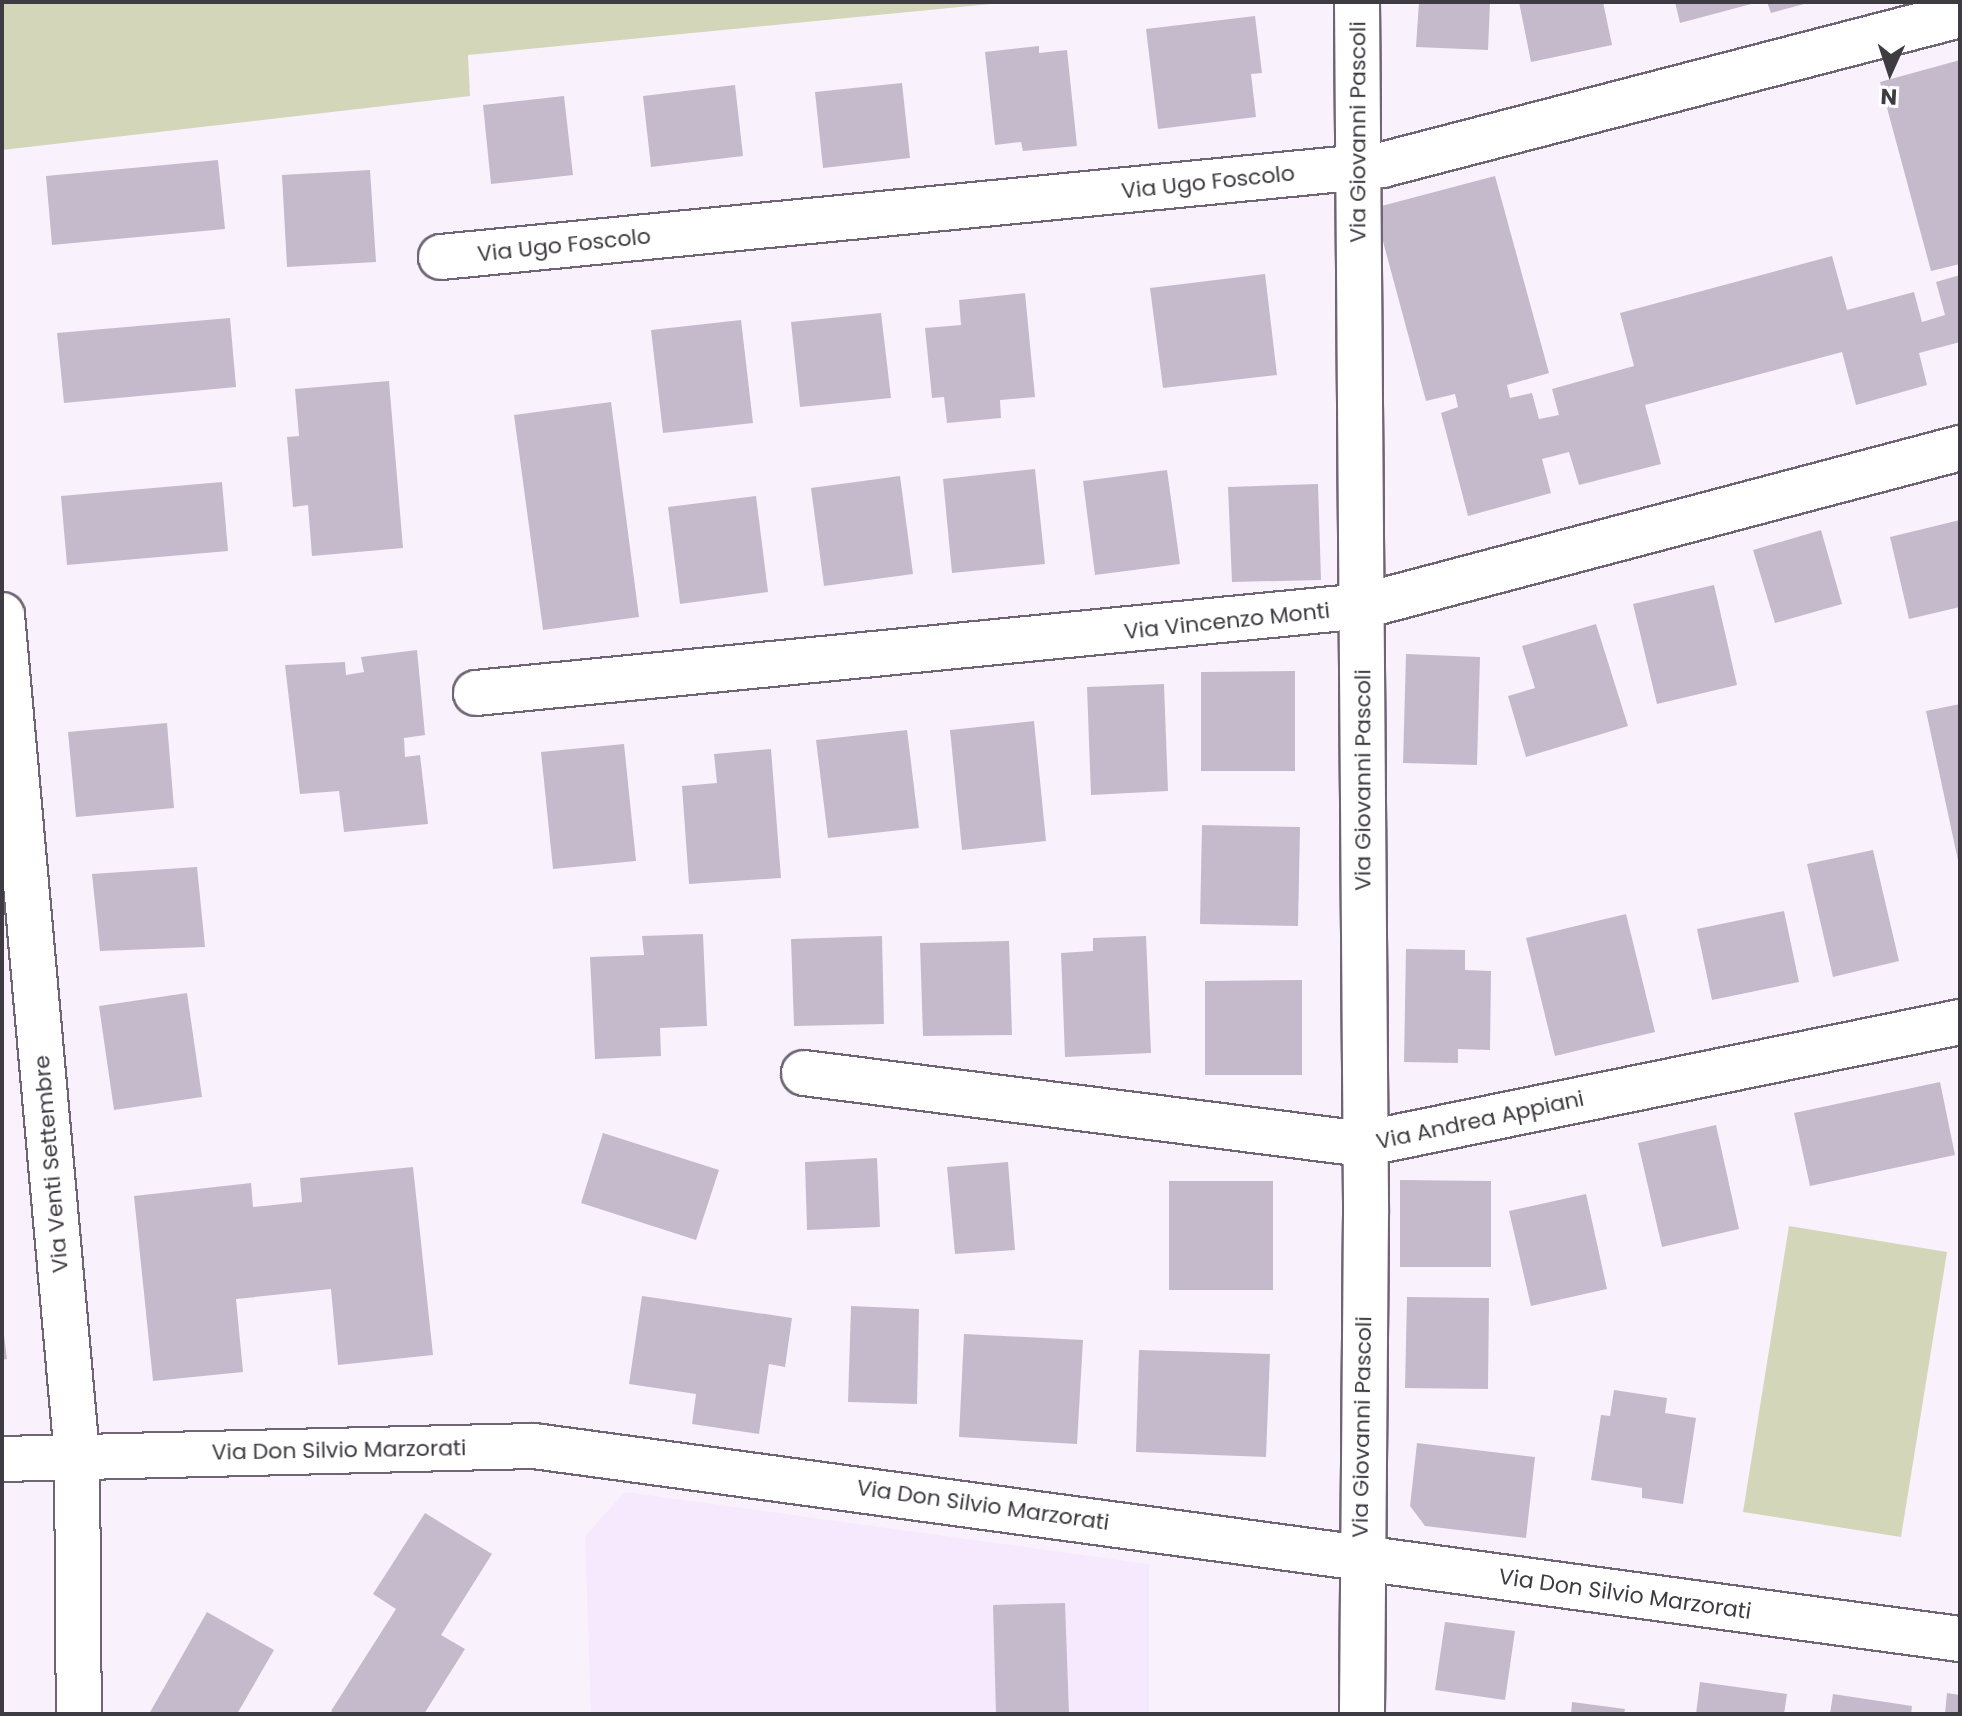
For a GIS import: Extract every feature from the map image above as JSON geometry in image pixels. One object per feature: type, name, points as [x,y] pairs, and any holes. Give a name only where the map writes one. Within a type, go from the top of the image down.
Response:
[{"type":"street","name":"Via Giovanni Pascoli","points":[[1357,2],[1363,606],[1362,1714]]},
{"type":"street","name":"Via Ugo Foscolo","points":[[441,257],[1358,167],[1518,132],[1960,15]]},
{"type":"street","name":"Via Vincenzo Monti","points":[[476,693],[1363,606],[1960,448]]},
{"type":"street","name":"Via Venti Settembre","points":[[2,615],[77,1456],[79,1714]]},
{"type":"street","name":"Via Andrea Appiani","points":[[804,1073],[1363,1144],[1960,1022]]},
{"type":"street","name":"Via Don Silvio Marzorati","points":[[2,1459],[534,1446],[1960,1639]]},
{"type":"shaded area","points":[[625,1492],[1149,1564],[1149,1714],[591,1714],[585,1536]]},
{"type":"green space","points":[[2,2],[1011,2],[468,55],[470,96],[2,150]]},
{"type":"green space","points":[[1789,1226],[1947,1252],[1901,1537],[1743,1512]]},
{"type":"building","points":[[1419,2],[1490,2],[1488,50],[1416,47]]},
{"type":"building","points":[[1519,2],[1603,2],[1612,45],[1531,62]]},
{"type":"building","points":[[1675,2],[1755,2],[1755,3],[1680,23]]},
{"type":"building","points":[[1767,2],[1808,2],[1808,3],[1771,13]]},
{"type":"building","points":[[1255,16],[1262,73],[1251,74],[1256,117],[1158,129],[1146,29]]},
{"type":"building","points":[[1039,46],[1039,53],[1067,50],[1077,146],[1023,151],[1021,142],[995,145],[985,52]]},
{"type":"building","points":[[1960,60],[1960,264],[1931,271],[1880,82]]},
{"type":"building","points":[[902,83],[910,158],[823,168],[815,92]]},
{"type":"building","points":[[735,85],[743,156],[651,167],[643,96]]},
{"type":"building","points":[[564,96],[573,175],[491,184],[483,105]]},
{"type":"building","points":[[218,160],[225,229],[52,245],[46,176]]},
{"type":"building","points":[[370,170],[376,262],[287,267],[282,175]]},
{"type":"building","points":[[1495,176],[1549,373],[1507,385],[1510,398],[1532,393],[1539,419],[1559,415],[1552,389],[1634,366],[1620,313],[1832,256],[1847,310],[1914,292],[1922,322],[1945,315],[1936,282],[1960,275],[1960,342],[1919,353],[1927,385],[1856,405],[1842,352],[1645,405],[1661,464],[1579,485],[1569,452],[1542,459],[1551,493],[1468,516],[1441,413],[1458,407],[1455,394],[1426,401],[1374,208]]},
{"type":"building","points":[[1265,274],[1277,375],[1163,388],[1150,288]]},
{"type":"building","points":[[1025,293],[1035,397],[1000,400],[1001,418],[947,423],[944,397],[932,398],[925,328],[961,325],[959,300]]},
{"type":"building","points":[[881,313],[891,398],[800,407],[791,322]]},
{"type":"building","points":[[230,318],[236,387],[64,403],[57,333]]},
{"type":"building","points":[[741,320],[753,423],[663,433],[651,330]]},
{"type":"building","points":[[389,381],[403,548],[312,556],[308,505],[293,507],[287,437],[299,436],[295,389]]},
{"type":"building","points":[[611,402],[639,617],[543,630],[514,415]]},
{"type":"building","points":[[1035,469],[1045,564],[952,573],[943,479]]},
{"type":"building","points":[[1167,470],[1180,564],[1095,575],[1083,481]]},
{"type":"building","points":[[900,476],[913,574],[824,586],[811,488]]},
{"type":"building","points":[[222,482],[228,551],[67,565],[61,496]]},
{"type":"building","points":[[1318,484],[1321,580],[1232,582],[1228,487]]},
{"type":"building","points":[[756,496],[768,592],[680,604],[668,507]]},
{"type":"building","points":[[1960,520],[1960,607],[1909,619],[1890,537]]},
{"type":"building","points":[[1821,530],[1842,604],[1775,623],[1753,550]]},
{"type":"building","points":[[1714,585],[1737,685],[1657,704],[1633,604]]},
{"type":"building","points":[[1596,624],[1628,726],[1526,757],[1508,696],[1535,688],[1522,646]]},
{"type":"building","points":[[417,650],[425,735],[404,738],[405,757],[420,755],[428,824],[344,832],[339,791],[300,794],[285,665],[345,662],[346,675],[364,672],[361,657]]},
{"type":"building","points":[[1406,654],[1480,657],[1477,765],[1403,763]]},
{"type":"building","points":[[1295,671],[1295,771],[1201,771],[1201,672]]},
{"type":"building","points":[[1164,684],[1168,791],[1091,795],[1087,687]]},
{"type":"building","points":[[1960,704],[1960,865],[1959,865],[1926,711]]},
{"type":"building","points":[[1034,721],[1046,841],[962,850],[950,730]]},
{"type":"building","points":[[167,723],[174,808],[76,817],[68,732]]},
{"type":"building","points":[[907,730],[919,828],[828,838],[816,740]]},
{"type":"building","points":[[624,744],[636,861],[553,869],[541,752]]},
{"type":"building","points":[[771,749],[781,878],[689,884],[682,786],[717,783],[714,754]]},
{"type":"building","points":[[1202,825],[1300,827],[1298,926],[1200,924]]},
{"type":"building","points":[[1873,850],[1899,961],[1833,977],[1807,864]]},
{"type":"building","points":[[197,867],[205,947],[100,951],[92,874]]},
{"type":"building","points":[[1784,911],[1799,982],[1712,1000],[1697,929]]},
{"type":"building","points":[[1626,914],[1655,1032],[1555,1056],[1526,938]]},
{"type":"building","points":[[703,934],[707,1026],[660,1028],[661,1056],[595,1059],[590,957],[644,955],[642,936]]},
{"type":"building","points":[[882,936],[884,1024],[794,1026],[791,939]]},
{"type":"building","points":[[1146,936],[1151,1053],[1065,1057],[1061,953],[1093,951],[1093,938]]},
{"type":"building","points":[[1009,941],[1012,1035],[923,1036],[920,943]]},
{"type":"building","points":[[1406,949],[1465,950],[1465,970],[1491,971],[1490,1050],[1458,1049],[1458,1063],[1404,1062]]},
{"type":"building","points":[[1302,980],[1302,1075],[1205,1075],[1205,981]]},
{"type":"building","points":[[187,993],[202,1097],[114,1110],[99,1006]]},
{"type":"building","points":[[1940,1082],[1955,1155],[1810,1186],[1794,1113]]},
{"type":"building","points":[[1716,1125],[1739,1229],[1662,1247],[1638,1143]]},
{"type":"building","points":[[603,1133],[719,1170],[696,1240],[581,1203]]},
{"type":"building","points":[[877,1158],[880,1227],[807,1230],[805,1162]]},
{"type":"building","points":[[1008,1162],[1015,1250],[955,1254],[947,1167]]},
{"type":"building","points":[[413,1167],[433,1355],[338,1365],[331,1289],[236,1299],[243,1372],[153,1381],[134,1196],[251,1183],[253,1207],[302,1202],[300,1178]]},
{"type":"building","points":[[1400,1180],[1491,1181],[1491,1267],[1400,1267]]},
{"type":"building","points":[[1169,1181],[1273,1181],[1273,1290],[1169,1290]]},
{"type":"building","points":[[1586,1194],[1607,1289],[1531,1306],[1509,1211]]},
{"type":"building","points":[[642,1296],[792,1318],[785,1367],[769,1364],[759,1434],[692,1424],[696,1394],[629,1384]]},
{"type":"building","points":[[1407,1297],[1489,1298],[1488,1389],[1405,1388]]},
{"type":"building","points":[[851,1306],[919,1309],[917,1404],[848,1402]]},
{"type":"building","points":[[2,1319],[7,1359],[2,1360]]},
{"type":"building","points":[[964,1334],[1083,1340],[1077,1444],[959,1437]]},
{"type":"building","points":[[1139,1350],[1270,1354],[1266,1457],[1136,1452]]},
{"type":"building","points":[[1614,1390],[1667,1398],[1665,1413],[1696,1418],[1683,1504],[1642,1498],[1642,1488],[1591,1480],[1601,1415],[1610,1416]]},
{"type":"building","points":[[1417,1443],[1535,1457],[1526,1538],[1425,1526],[1410,1506]]},
{"type":"building","points":[[425,1513],[492,1554],[441,1635],[465,1649],[424,1714],[336,1714],[331,1711],[396,1609],[373,1594]]},
{"type":"building","points":[[1065,1603],[1069,1714],[996,1714],[993,1605]]},
{"type":"building","points":[[207,1612],[274,1650],[237,1714],[149,1714]]},
{"type":"building","points":[[1445,1622],[1515,1631],[1505,1700],[1435,1690]]},
{"type":"building","points":[[1700,1682],[1787,1694],[1784,1714],[1696,1714]]},
{"type":"building","points":[[1947,1693],[1960,1695],[1960,1714],[1945,1714]]},
{"type":"building","points":[[1833,1694],[1912,1706],[1911,1714],[1830,1714]]},
{"type":"building","points":[[1572,1702],[1625,1709],[1624,1714],[1571,1714]]}]
